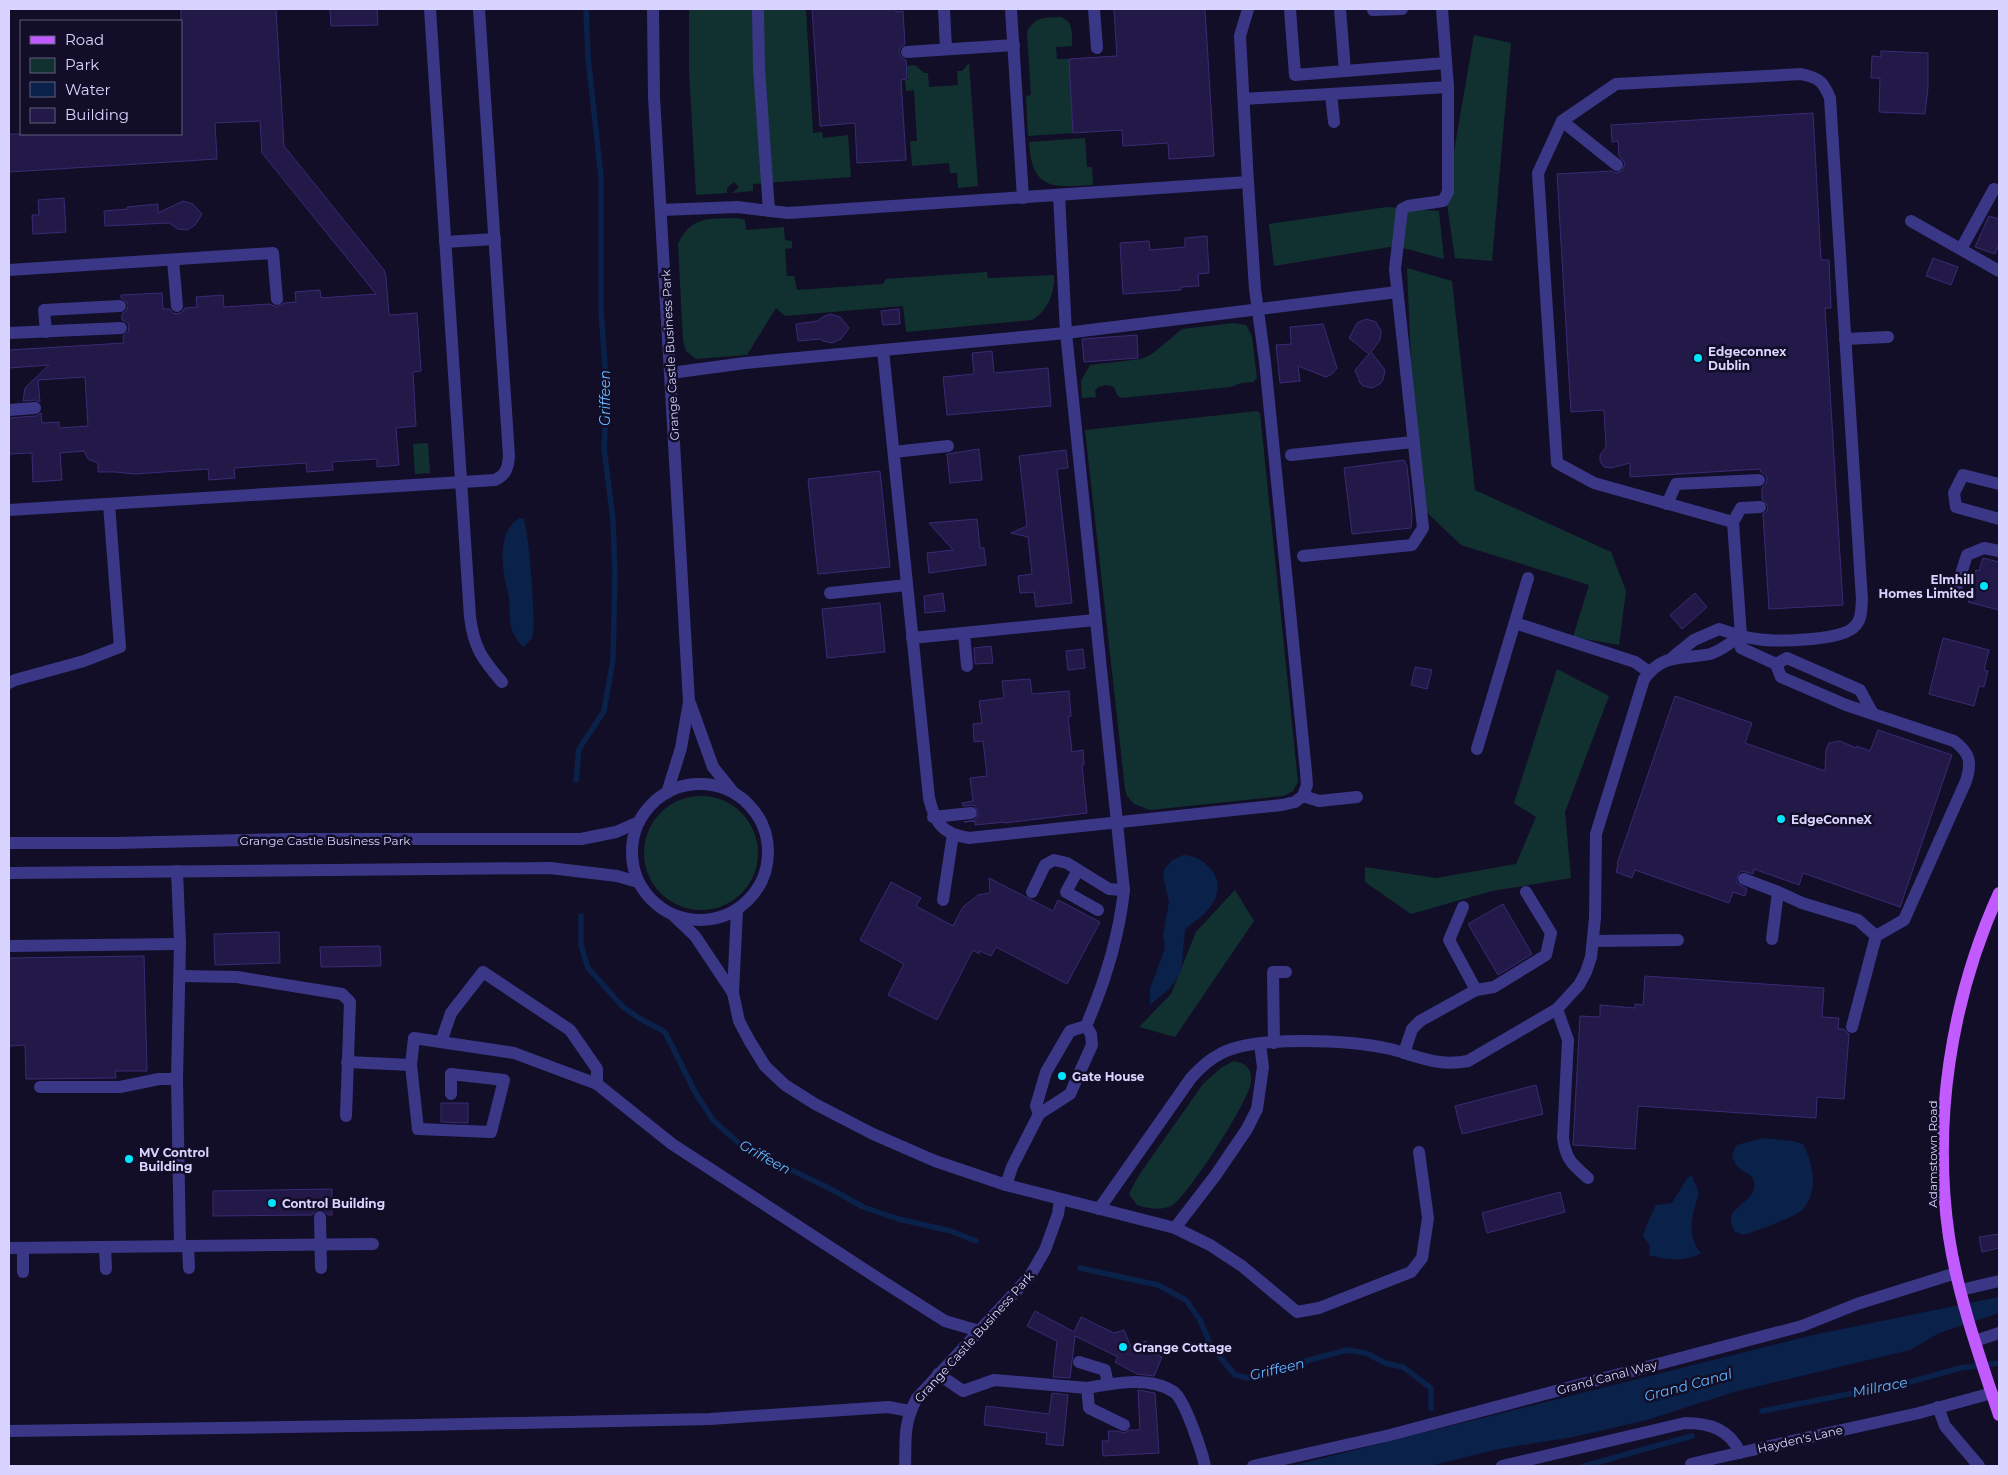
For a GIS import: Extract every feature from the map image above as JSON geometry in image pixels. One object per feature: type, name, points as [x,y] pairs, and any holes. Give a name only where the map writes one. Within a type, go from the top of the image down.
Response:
[{"type":"main road","name":"Adamstown Road","points":[[1999,893],[1970,970],[1958,1017],[1946,1080],[1943,1150],[1949,1238],[1956,1273],[1962,1293],[1986,1338],[1985,1376],[1999,1415]]},
{"type":"street","points":[[430,9],[472,633],[474,644],[502,682]]},
{"type":"street","points":[[9,510],[495,480],[503,475],[508,466],[509,456],[480,9]]},
{"type":"street","name":"Grange Castle Business Park","points":[[653,9],[654,96],[689,702],[681,748],[667,793]]},
{"type":"street","points":[[758,9],[759,68],[769,211]]},
{"type":"street","points":[[944,9],[946,49]]},
{"type":"street","points":[[1011,9],[1023,198]]},
{"type":"street","points":[[1094,9],[1097,48]]},
{"type":"street","points":[[883,350],[929,798],[933,817],[939,825],[953,834],[969,838],[1282,806],[1295,802],[1302,796],[1307,785],[1306,772],[1258,308],[1248,182],[1240,36],[1248,9]]},
{"type":"street","points":[[1290,9],[1295,75],[1446,63]]},
{"type":"street","points":[[1340,9],[1345,71]]},
{"type":"street","points":[[1374,10],[1402,9]]},
{"type":"street","points":[[1303,556],[1412,545],[1423,528],[1395,269],[1402,210],[1408,206],[1443,201],[1448,192],[1448,87],[1442,9]]},
{"type":"street","points":[[907,52],[1014,45]]},
{"type":"street","points":[[1099,1209],[1191,1078],[1215,1056],[1228,1050],[1274,1043],[1343,1043],[1375,1046],[1437,1063],[1451,1064],[1468,1061],[1556,1009],[1579,985],[1590,957],[1595,918],[1596,834],[1641,685],[1649,672],[1660,663],[1673,657],[1694,640],[1719,629],[1740,636],[1774,640],[1836,636],[1849,632],[1857,625],[1862,600],[1830,98],[1824,85],[1815,77],[1801,74],[1616,84],[1562,121],[1538,173],[1557,463],[1594,483],[1733,522]]},
{"type":"street","points":[[1244,99],[1448,87]]},
{"type":"street","points":[[1332,94],[1334,122]]},
{"type":"street","points":[[1562,121],[1617,165]]},
{"type":"street","points":[[661,210],[737,207],[788,213],[1248,182]]},
{"type":"street","points":[[1961,249],[1994,189]]},
{"type":"street","points":[[1059,195],[1066,333],[1124,890],[1107,972],[1086,1026]]},
{"type":"street","points":[[1911,221],[1999,271]]},
{"type":"street","points":[[445,242],[495,238]]},
{"type":"street","points":[[9,270],[274,253],[277,299]]},
{"type":"street","points":[[173,260],[177,306]]},
{"type":"street","points":[[671,373],[745,363],[1066,333],[1397,292]]},
{"type":"street","points":[[46,332],[44,310],[120,306]]},
{"type":"street","points":[[9,333],[121,328]]},
{"type":"street","points":[[1845,339],[1888,337]]},
{"type":"street","points":[[9,410],[35,408]]},
{"type":"street","points":[[1291,455],[1414,442]]},
{"type":"street","points":[[894,452],[948,446]]},
{"type":"street","points":[[1999,484],[1964,475],[1954,493],[1956,507],[1999,519]]},
{"type":"street","points":[[1667,504],[1676,484],[1759,480]]},
{"type":"street","points":[[9,684],[15,680],[84,661],[120,647],[109,504]]},
{"type":"street","points":[[1760,507],[1740,508],[1733,522],[1741,648],[1776,664],[1781,677],[1846,705],[1872,712],[1954,741],[1965,749],[1968,761],[1966,781],[1904,920],[1876,936],[1852,1027]]},
{"type":"street","points":[[1956,592],[1967,555],[1984,548],[1999,551]]},
{"type":"street","points":[[1477,749],[1528,578]]},
{"type":"street","points":[[830,593],[907,585]]},
{"type":"street","points":[[912,638],[1095,620]]},
{"type":"street","points":[[1515,623],[1635,662],[1649,672]]},
{"type":"street","points":[[964,633],[968,666]]},
{"type":"street","points":[[1673,657],[1710,654],[1718,651],[1740,636]]},
{"type":"street","points":[[1776,664],[1787,658],[1860,690],[1872,712]]},
{"type":"street","name":"Grange Castle Business Park","points":[[689,702],[713,767],[733,792]]},
{"type":"street","points":[[672,915],[694,920],[716,919],[737,910],[752,897],[763,880],[768,861],[768,840],[761,821],[749,804],[733,792],[714,785],[693,784],[667,793],[653,803],[639,822],[633,839],[632,857],[638,882],[653,902],[672,915],[695,936],[732,993]]},
{"type":"street","points":[[1302,796],[1319,801],[1357,797]]},
{"type":"street","points":[[933,817],[971,813]]},
{"type":"street","name":"Grange Castle Business Park","points":[[9,843],[292,839],[581,839],[616,832],[639,822]]},
{"type":"street","points":[[942,900],[953,834]]},
{"type":"street","points":[[1032,892],[1045,865],[1050,861],[1062,861],[1109,889],[1124,890]]},
{"type":"street","points":[[9,873],[550,868],[608,875],[638,882]]},
{"type":"street","points":[[1078,870],[1066,892],[1098,910]]},
{"type":"street","points":[[177,871],[180,944],[177,1079],[178,1134],[184,1246],[189,1268]]},
{"type":"street","points":[[1744,878],[1802,903],[1858,920],[1876,936]]},
{"type":"street","points":[[1404,1053],[1412,1029],[1420,1021],[1476,990],[1494,987],[1546,955],[1551,933],[1526,892]]},
{"type":"street","points":[[1772,939],[1778,892]]},
{"type":"street","points":[[1463,907],[1449,940],[1476,990]]},
{"type":"street","points":[[737,910],[732,993],[739,1021],[766,1066],[785,1085],[815,1104],[873,1134],[935,1161],[1006,1185],[1175,1228],[1210,1245],[1242,1266],[1297,1312],[1318,1308],[1411,1272],[1422,1258],[1428,1218],[1419,1152]]},
{"type":"street","points":[[1593,942],[1678,940]]},
{"type":"street","points":[[9,946],[180,944]]},
{"type":"street","points":[[441,1042],[451,1013],[483,972],[570,1030],[597,1069],[597,1084]]},
{"type":"street","points":[[1274,1043],[1273,972],[1286,972]]},
{"type":"street","points":[[180,976],[236,977],[342,994],[350,1002],[346,1116]]},
{"type":"street","points":[[1556,1009],[1568,1040],[1564,1146],[1569,1161],[1588,1178]]},
{"type":"street","points":[[1039,1114],[1036,1106],[1046,1072],[1070,1031],[1086,1026]]},
{"type":"street","points":[[1006,1185],[1012,1168],[1039,1114],[1070,1094],[1092,1045],[1091,1034],[1086,1026]]},
{"type":"street","points":[[451,1094],[451,1074],[504,1080],[491,1132],[418,1129],[411,1065],[414,1038],[514,1052],[597,1084],[672,1144],[882,1281],[945,1321],[979,1331]]},
{"type":"street","points":[[1175,1228],[1248,1129],[1257,1109],[1264,1066],[1260,1044]]},
{"type":"street","points":[[347,1062],[411,1065]]},
{"type":"street","points":[[40,1087],[120,1087],[159,1079],[177,1079]]},
{"type":"street","name":"Grange Castle Business Park","points":[[906,1466],[905,1431],[910,1410],[917,1398],[938,1374],[1030,1276],[1039,1263],[1050,1237],[1060,1200]]},
{"type":"street","points":[[320,1217],[321,1268]]},
{"type":"street","points":[[9,1248],[373,1244]]},
{"type":"street","points":[[105,1247],[106,1269]]},
{"type":"street","points":[[23,1248],[23,1272]]},
{"type":"street","name":"Grand Canal Way","points":[[1253,1466],[1390,1434],[1802,1326],[1857,1304],[1956,1273]]},
{"type":"street","points":[[1962,1293],[1999,1281]]},
{"type":"street","points":[[1079,1362],[1105,1370],[1108,1384]]},
{"type":"street","points":[[938,1374],[962,1391],[994,1380],[1087,1388],[1108,1384],[1143,1383],[1160,1385],[1176,1393],[1194,1430],[1205,1466]]},
{"type":"street","points":[[1087,1388],[1089,1408],[1124,1425]]},
{"type":"street","name":"Hayden's Lane","points":[[1502,1466],[1685,1423],[1712,1426],[1727,1433],[1736,1444],[1740,1453],[1992,1393]]},
{"type":"street","points":[[9,1431],[400,1426],[710,1419],[888,1407],[910,1410]]},
{"type":"street","points":[[1938,1407],[1945,1426],[1979,1466]]},
{"type":"street","points":[[1692,1466],[1691,1464],[1740,1453]]},
{"type":"green space","points":[[689,9],[806,9],[813,133],[822,132],[823,138],[848,135],[851,177],[753,184],[753,191],[732,193],[739,187],[734,182],[727,188],[727,193],[696,195],[689,69]]},
{"type":"green space","points":[[1060,17],[1068,22],[1072,33],[1072,46],[1056,47],[1057,59],[1069,59],[1073,133],[1028,136],[1026,96],[1031,95],[1027,31],[1038,20]]},
{"type":"green space","points":[[1474,35],[1511,43],[1492,261],[1455,258],[1446,198]]},
{"type":"green space","points":[[969,63],[978,186],[958,188],[957,173],[950,173],[949,163],[912,166],[910,141],[917,141],[914,90],[906,91],[905,80],[908,80],[907,66],[915,65],[924,73],[928,73],[929,87],[958,85],[957,71],[962,71]]},
{"type":"green space","points":[[1085,138],[1087,167],[1092,167],[1093,185],[1056,185],[1047,183],[1040,178],[1031,158],[1029,142]]},
{"type":"green space","points":[[1387,207],[1439,211],[1444,259],[1396,246],[1274,266],[1269,224]]},
{"type":"green space","points":[[738,218],[745,220],[746,230],[784,227],[785,240],[792,241],[792,248],[785,249],[787,276],[794,276],[797,290],[883,284],[886,279],[987,272],[988,278],[1054,275],[1052,294],[1042,312],[1032,320],[906,332],[903,306],[785,316],[776,308],[747,355],[696,359],[686,351],[683,341],[678,244],[689,228],[696,223],[711,219]]},
{"type":"green space","points":[[1407,268],[1452,281],[1475,490],[1611,552],[1626,591],[1619,645],[1573,637],[1589,585],[1461,545],[1417,503]]},
{"type":"green space","points":[[1233,323],[1246,325],[1252,336],[1257,379],[1254,382],[1241,383],[1231,387],[1121,398],[1117,395],[1114,387],[1106,385],[1098,387],[1095,391],[1096,397],[1082,398],[1081,381],[1090,365],[1141,359],[1152,354],[1182,329]]},
{"type":"green space","points":[[1257,411],[1260,413],[1298,782],[1293,791],[1283,796],[1150,810],[1134,804],[1127,796],[1125,789],[1085,430]]},
{"type":"green space","points":[[428,443],[430,473],[415,474],[413,444]]},
{"type":"green space","points":[[1557,669],[1609,696],[1565,812],[1571,878],[1492,891],[1411,914],[1365,882],[1365,867],[1436,878],[1516,864],[1536,817],[1514,803]]},
{"type":"green space","points":[[701,796],[723,800],[741,813],[754,831],[758,853],[754,875],[741,893],[723,906],[701,910],[679,906],[661,893],[648,875],[644,853],[648,831],[661,813],[679,800]]},
{"type":"green space","points":[[1235,890],[1254,921],[1175,1037],[1139,1027],[1171,994],[1196,932]]},
{"type":"green space","points":[[1234,1061],[1242,1063],[1247,1067],[1251,1081],[1231,1125],[1205,1165],[1174,1204],[1166,1208],[1156,1209],[1137,1205],[1129,1194],[1139,1175],[1203,1084],[1222,1067]]},
{"type":"water","points":[[520,518],[524,519],[528,540],[534,620],[532,638],[524,647],[518,641],[511,627],[503,559],[506,535],[509,528]]},
{"type":"water","points":[[1183,855],[1198,858],[1214,873],[1218,885],[1216,897],[1209,908],[1185,931],[1181,973],[1169,989],[1150,1005],[1150,989],[1165,948],[1163,935],[1169,902],[1163,876],[1164,870],[1171,861]]},
{"type":"water","points":[[1764,1138],[1803,1144],[1812,1168],[1813,1186],[1808,1202],[1799,1212],[1775,1224],[1743,1235],[1734,1231],[1731,1219],[1732,1214],[1753,1193],[1754,1181],[1751,1176],[1737,1166],[1732,1155],[1736,1145]]},
{"type":"water","points":[[1692,1176],[1699,1194],[1694,1209],[1692,1232],[1696,1246],[1701,1253],[1683,1259],[1649,1255],[1650,1247],[1643,1235],[1656,1205],[1672,1203],[1688,1177]]},
{"type":"water","name":"Grand Canal","points":[[1999,1297],[1999,1313],[1939,1333],[1910,1350],[1734,1392],[1647,1420],[1573,1437],[1499,1449],[1429,1466],[1291,1466],[1813,1335]]},
{"type":"building","points":[[181,9],[276,9],[284,146],[384,270],[389,315],[417,313],[421,371],[413,372],[416,426],[396,428],[399,465],[377,467],[377,459],[332,462],[333,470],[307,472],[306,463],[234,468],[235,478],[209,480],[208,469],[135,474],[98,472],[98,463],[88,459],[84,451],[60,453],[62,480],[33,482],[32,453],[9,454],[9,418],[36,416],[41,413],[42,423],[59,422],[59,428],[88,426],[85,377],[38,380],[40,402],[35,400],[23,401],[25,388],[49,365],[9,368],[9,350],[124,343],[123,336],[128,332],[129,327],[128,323],[122,320],[122,314],[127,310],[128,305],[121,298],[121,295],[162,293],[163,309],[170,309],[173,313],[177,314],[185,308],[197,307],[196,297],[223,295],[224,307],[270,304],[277,307],[284,303],[296,302],[295,292],[320,290],[321,298],[376,294],[262,153],[260,121],[215,123],[217,159],[9,172],[9,134],[182,135]]},
{"type":"building","points":[[330,9],[377,9],[378,25],[331,26]]},
{"type":"building","points":[[812,9],[896,9],[896,12],[903,11],[905,44],[900,48],[899,52],[901,57],[906,60],[907,79],[901,80],[906,160],[857,163],[855,123],[820,126]]},
{"type":"building","points":[[1114,9],[1205,9],[1214,156],[1169,159],[1168,143],[1123,146],[1122,130],[1073,133],[1069,59],[1117,56]]},
{"type":"building","points":[[1881,51],[1928,53],[1928,87],[1925,114],[1879,112],[1880,78],[1871,78],[1872,56],[1881,57]]},
{"type":"building","name":"Edgeconnex Dublin","points":[[1813,113],[1821,260],[1829,260],[1831,308],[1825,308],[1843,605],[1769,609],[1763,514],[1767,511],[1768,506],[1762,499],[1762,488],[1766,484],[1767,479],[1760,469],[1630,477],[1630,463],[1611,468],[1604,467],[1600,461],[1600,455],[1606,447],[1604,410],[1571,412],[1557,174],[1611,171],[1616,173],[1623,170],[1625,163],[1619,156],[1618,141],[1612,142],[1611,125]]},
{"type":"building","points":[[64,198],[66,232],[33,234],[32,215],[39,215],[38,200]]},
{"type":"building","points":[[183,201],[193,204],[202,214],[195,225],[187,230],[178,229],[169,223],[105,226],[104,211],[158,204],[158,213]]},
{"type":"building","points":[[1989,216],[1999,219],[1999,244],[1995,254],[1975,247]]},
{"type":"building","points":[[1207,236],[1209,273],[1198,274],[1199,286],[1181,287],[1181,290],[1123,294],[1120,243],[1149,241],[1150,250],[1185,247],[1185,238]]},
{"type":"building","points":[[1933,258],[1958,267],[1951,285],[1926,276]]},
{"type":"building","points":[[899,309],[900,324],[883,325],[881,311]]},
{"type":"building","points":[[830,314],[840,317],[849,328],[841,339],[832,343],[820,339],[798,341],[796,324],[818,321]]},
{"type":"building","points":[[1366,319],[1376,322],[1381,331],[1380,340],[1371,352],[1385,370],[1383,380],[1372,388],[1363,386],[1360,383],[1355,370],[1369,354],[1349,338],[1357,323]]},
{"type":"building","points":[[1323,324],[1337,368],[1326,377],[1298,366],[1300,381],[1280,383],[1276,345],[1291,344],[1290,327]]},
{"type":"building","points":[[1137,335],[1138,358],[1084,362],[1082,339]]},
{"type":"building","points":[[992,351],[994,373],[1048,368],[1051,406],[947,415],[943,377],[974,374],[972,353]]},
{"type":"building","points":[[979,449],[982,480],[950,483],[947,454]]},
{"type":"building","points":[[1066,450],[1068,468],[1057,469],[1072,603],[1036,607],[1034,592],[1020,593],[1018,576],[1032,574],[1028,537],[1011,533],[1027,526],[1019,456]]},
{"type":"building","points":[[1404,460],[1407,466],[1412,515],[1411,528],[1352,534],[1344,468]]},
{"type":"building","points":[[880,471],[890,567],[818,574],[808,479]]},
{"type":"building","points":[[977,519],[980,548],[984,548],[986,565],[929,573],[927,553],[953,550],[929,523]]},
{"type":"building","name":"Elmhill Homes Limited","points":[[1983,558],[1999,562],[1999,610],[1968,602],[1976,570],[1979,571]]},
{"type":"building","points":[[943,593],[945,611],[925,613],[924,596]]},
{"type":"building","points":[[1695,593],[1707,607],[1682,629],[1670,615]]},
{"type":"building","points":[[880,603],[885,652],[827,658],[822,609]]},
{"type":"building","points":[[1943,638],[1989,650],[1984,670],[1988,671],[1984,687],[1979,686],[1974,706],[1929,694]]},
{"type":"building","points":[[991,646],[993,663],[975,664],[974,648]]},
{"type":"building","points":[[1083,649],[1085,668],[1068,670],[1066,651]]},
{"type":"building","points":[[1415,667],[1432,670],[1427,689],[1411,685]]},
{"type":"building","points":[[1030,679],[1032,694],[1069,691],[1071,716],[1068,717],[1072,752],[1083,750],[1084,765],[1082,766],[1087,813],[1005,823],[975,825],[975,821],[964,822],[975,820],[979,813],[974,805],[963,806],[962,803],[973,801],[970,778],[987,776],[983,741],[974,742],[973,724],[982,723],[979,701],[1004,698],[1002,681]]},
{"type":"building","name":"EdgeConneX","points":[[1675,696],[1752,723],[1745,743],[1825,771],[1826,750],[1829,743],[1840,741],[1856,748],[1857,746],[1870,751],[1878,730],[1952,755],[1900,907],[1803,873],[1799,885],[1754,869],[1753,874],[1742,871],[1736,880],[1738,884],[1747,889],[1745,896],[1733,892],[1729,903],[1635,870],[1632,878],[1616,872],[1617,864]]},
{"type":"building","points":[[989,878],[1053,911],[1058,900],[1100,922],[1067,984],[996,947],[991,956],[980,951],[979,954],[973,950],[937,1020],[888,995],[904,964],[860,940],[891,882],[921,898],[916,906],[953,926],[963,907],[978,895],[990,893]]},
{"type":"building","points":[[1503,904],[1532,954],[1498,975],[1468,924]]},
{"type":"building","points":[[279,932],[280,963],[215,965],[214,934]]},
{"type":"building","points":[[380,946],[381,966],[321,967],[320,947]]},
{"type":"building","points":[[144,956],[147,1071],[115,1071],[116,1078],[26,1079],[25,1045],[9,1046],[9,958]]},
{"type":"building","points":[[1645,976],[1824,988],[1822,1017],[1839,1018],[1838,1029],[1844,1029],[1849,1034],[1844,1099],[1817,1097],[1816,1118],[1638,1106],[1635,1149],[1573,1145],[1580,1016],[1600,1017],[1600,1005],[1635,1008],[1635,1004],[1643,1005]]},
{"type":"building","points":[[1536,1085],[1543,1114],[1462,1134],[1455,1106]]},
{"type":"building","points":[[441,1103],[468,1103],[468,1123],[441,1122]]},
{"type":"building","name":"Control Building","points":[[332,1189],[332,1215],[328,1215],[324,1210],[320,1209],[315,1210],[312,1215],[213,1216],[213,1191]]},
{"type":"building","points":[[1560,1192],[1565,1212],[1487,1233],[1482,1213]]},
{"type":"building","points":[[1999,1234],[1999,1248],[1982,1252],[1979,1237]]},
{"type":"building","points":[[1035,1311],[1074,1332],[1081,1317],[1114,1333],[1124,1330],[1131,1347],[1146,1341],[1150,1351],[1162,1357],[1154,1376],[1137,1374],[1115,1362],[1118,1357],[1075,1336],[1070,1378],[1053,1377],[1057,1341],[1027,1326]]},
{"type":"building","points":[[1138,1390],[1155,1393],[1159,1453],[1103,1456],[1102,1441],[1109,1441],[1108,1431],[1124,1433],[1130,1430],[1140,1430]]},
{"type":"building","points":[[1052,1393],[1068,1395],[1063,1446],[1046,1444],[1047,1433],[984,1425],[986,1406],[1049,1414]]},
{"type":"waterway","name":"Griffeen","points":[[576,780],[579,749],[604,711],[613,659],[615,574],[613,520],[604,448],[607,393],[601,311],[601,177],[588,57],[586,9]]},
{"type":"waterway","name":"Griffeen","points":[[581,916],[581,945],[588,968],[623,1007],[665,1032],[695,1092],[713,1120],[743,1147],[831,1189],[863,1207],[898,1219],[951,1231],[976,1241]]},
{"type":"waterway","name":"Griffeen","points":[[1080,1268],[1158,1285],[1186,1300],[1200,1320],[1211,1346],[1235,1375],[1248,1378],[1266,1374],[1347,1350],[1366,1353],[1385,1363],[1403,1367],[1431,1388],[1431,1408]]},
{"type":"waterway","name":"Millrace","points":[[1762,1411],[1910,1382],[1960,1368],[1999,1363]]},
{"type":"waterway","name":"Millrace","points":[[1584,1466],[1692,1436]]},
{"type":"place","name":"Edgeconnex Dublin","points":[[1698,358]]},
{"type":"place","name":"Elmhill Homes Limited","points":[[1984,586]]},
{"type":"place","name":"EdgeConneX","points":[[1781,819]]},
{"type":"place","name":"Gate House","points":[[1062,1076]]},
{"type":"place","name":"MV Control Building","points":[[129,1159]]},
{"type":"place","name":"Control Building","points":[[272,1203]]},
{"type":"place","name":"Grange Cottage","points":[[1123,1347]]}]
